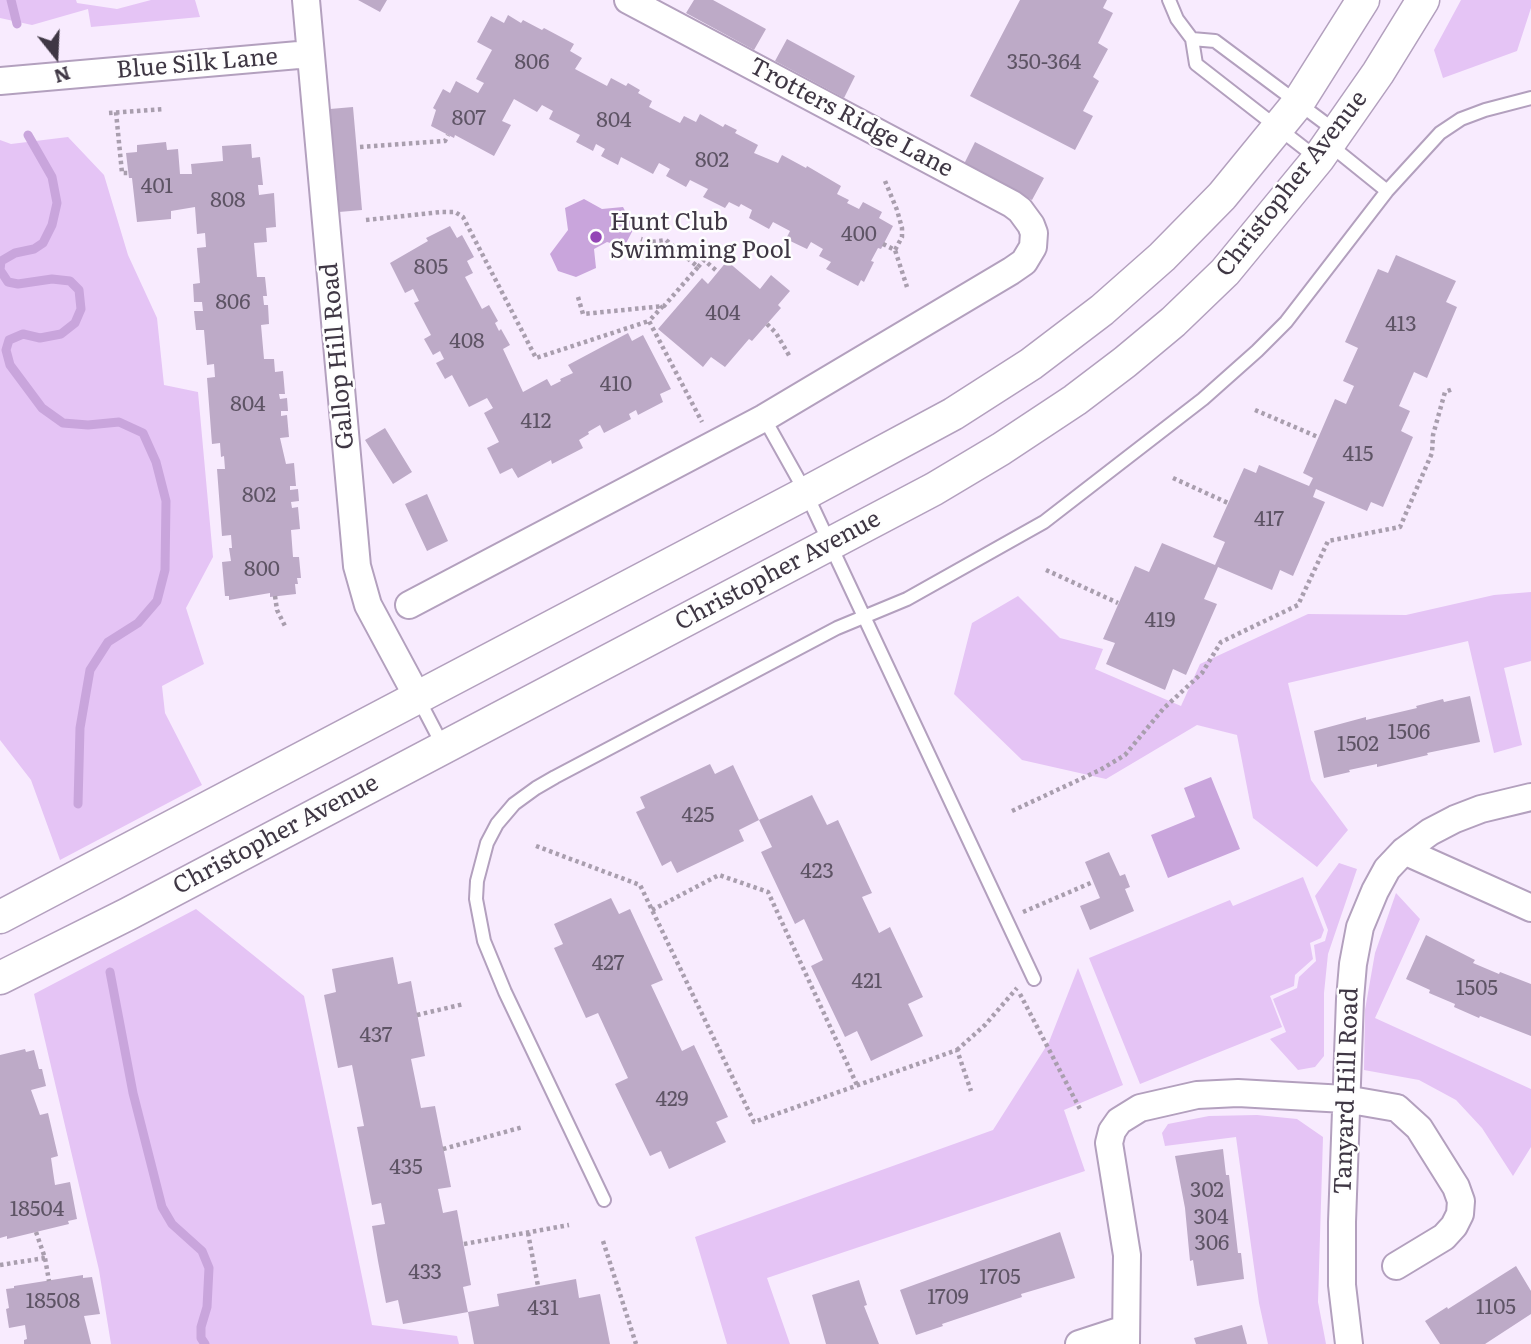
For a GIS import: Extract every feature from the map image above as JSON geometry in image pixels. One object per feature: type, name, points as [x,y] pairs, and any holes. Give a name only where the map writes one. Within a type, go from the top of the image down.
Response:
[{"type":"street","name":"Gallop Hill Road","points":[[306,0],[357,566],[373,614],[418,698]]},
{"type":"street","name":"Trotters Ridge Lane","points":[[628,0],[1012,204],[1027,217],[1034,233],[1033,247],[1024,262],[764,418]]},
{"type":"street","name":"Christopher Avenue","points":[[0,917],[806,493],[983,396],[1031,364],[1102,310],[1163,257],[1222,195],[1298,103],[1363,0]]},
{"type":"street","name":"Christopher Avenue","points":[[0,978],[128,914],[934,489],[1075,400],[1125,362],[1225,272],[1327,145],[1378,74],[1423,0]]},
{"type":"street","name":"Blue Silk Lane","points":[[0,81],[310,54]]},
{"type":"street","points":[[410,605],[764,418]]},
{"type":"street","name":"Tanyard Hill Road","points":[[1349,1344],[1342,1285],[1345,1099],[1351,987],[1360,927],[1387,869],[1404,851],[1430,832],[1455,819],[1531,797]]},
{"type":"street","points":[[1404,851],[1531,908]]},
{"type":"street","points":[[1079,1344],[1126,1337],[1127,1255],[1111,1155],[1112,1131],[1119,1121],[1140,1108],[1197,1095],[1238,1093],[1345,1099],[1389,1105],[1404,1112],[1435,1152],[1456,1187],[1461,1201],[1460,1214],[1444,1237],[1396,1266]]},
{"type":"lane","points":[[1169,0],[1177,19],[1192,39],[1196,64],[1279,129],[1327,145]]},
{"type":"lane","points":[[1192,39],[1215,41],[1298,103],[1327,145],[1387,191]]},
{"type":"lane","points":[[604,1200],[505,992],[484,941],[476,900],[480,864],[497,824],[514,804],[536,788],[837,628],[897,605],[1044,522],[1203,399],[1286,322],[1387,191],[1440,133],[1461,119],[1531,98]]},
{"type":"lane","points":[[764,418],[806,493],[1034,979]]},
{"type":"lane","points":[[418,698],[443,746]]},
{"type":"path","points":[[108,113],[164,109]]},
{"type":"path","points":[[116,112],[122,173],[128,173]]},
{"type":"path","points":[[360,147],[445,141],[448,135]]},
{"type":"path","points":[[885,181],[902,228],[895,250],[907,287]]},
{"type":"path","points":[[366,220],[448,212],[463,217],[536,358],[649,321],[704,260],[718,272]]},
{"type":"path","points":[[641,239],[651,242],[666,240],[698,267]]},
{"type":"path","points":[[883,244],[895,250]]},
{"type":"path","points":[[578,297],[583,314],[664,306]]},
{"type":"path","points":[[649,321],[714,445]]},
{"type":"path","points":[[767,324],[776,332],[790,358]]},
{"type":"path","points":[[1012,811],[1100,770],[1125,755],[1163,709],[1202,673],[1221,642],[1297,605],[1328,541],[1400,527],[1432,453],[1433,435],[1445,392],[1453,389]]},
{"type":"path","points":[[1255,410],[1318,437]]},
{"type":"path","points":[[1173,478],[1228,503]]},
{"type":"path","points":[[1046,570],[1118,603]]},
{"type":"path","points":[[275,596],[277,610],[285,626]]},
{"type":"path","points":[[536,846],[640,885],[754,1122],[957,1050],[985,1025],[1017,988],[1034,979]]},
{"type":"path","points":[[652,910],[719,874],[768,892],[857,1085]]},
{"type":"path","points":[[1006,919],[1093,882]]},
{"type":"path","points":[[1017,988],[1081,1111]]},
{"type":"path","points":[[417,1015],[464,1004]]},
{"type":"path","points":[[957,1050],[971,1091]]},
{"type":"path","points":[[443,1149],[523,1127]]},
{"type":"path","points":[[464,1244],[569,1225]]},
{"type":"path","points":[[36,1232],[49,1281]]},
{"type":"path","points":[[528,1233],[538,1286]]},
{"type":"path","points":[[603,1241],[636,1344]]},
{"type":"path","points":[[0,1265],[45,1258]]},
{"type":"shaded area","points":[[0,0],[76,0],[77,3],[117,9],[151,0],[195,0],[200,17],[91,27],[88,9],[32,25],[0,18]]},
{"type":"shaded area","points":[[1461,0],[1531,0],[1531,8],[1517,51],[1443,78],[1434,50]]},
{"type":"shaded area","points":[[68,137],[104,175],[128,255],[157,318],[164,385],[198,392],[213,557],[186,608],[204,664],[162,686],[165,713],[202,785],[60,860],[31,780],[0,740],[0,140],[11,144]]},
{"type":"shaded area","name":"Hunt Club Swimming Pool","points":[[584,199],[602,209],[623,207],[634,228],[624,247],[607,242],[594,249],[596,268],[576,277],[558,271],[550,254],[568,230],[565,208]]},
{"type":"shaded area","points":[[1531,592],[1531,661],[1504,668],[1522,745],[1494,753],[1468,641],[1288,683],[1311,780],[1348,830],[1317,867],[1253,818],[1237,735],[1197,725],[1106,779],[1022,760],[954,694],[972,623],[1018,596],[1060,638],[1103,649],[1095,669],[1181,706],[1200,664],[1308,614],[1406,615],[1494,595]]},
{"type":"shaded area","points":[[1211,777],[1240,849],[1168,878],[1151,835],[1195,817],[1184,788]]},
{"type":"shaded area","points":[[1339,863],[1357,869],[1328,954],[1324,993],[1324,1056],[1315,1067],[1298,1070],[1270,1039],[1286,1032],[1273,999],[1297,988],[1299,977],[1316,961],[1314,945],[1325,941],[1328,930],[1315,896]]},
{"type":"shaded area","points":[[1303,877],[1324,930],[1321,938],[1310,943],[1313,959],[1295,975],[1294,986],[1270,996],[1282,1027],[1140,1084],[1089,958],[1230,900],[1233,906]]},
{"type":"shaded area","points":[[1396,893],[1420,919],[1375,1018],[1531,1089],[1531,1147],[1513,1176],[1482,1128],[1456,1100],[1419,1080],[1364,1070],[1365,1010],[1375,953]]},
{"type":"shaded area","points":[[196,909],[304,996],[372,1325],[457,1336],[459,1344],[111,1344],[99,1270],[34,994]]},
{"type":"shaded area","points":[[1078,968],[1123,1085],[1064,1110],[1085,1171],[767,1278],[790,1344],[727,1344],[695,1237],[993,1130],[1049,1042]]},
{"type":"shaded area","points":[[1257,1115],[1297,1119],[1323,1137],[1318,1302],[1326,1344],[1268,1344],[1259,1303],[1236,1137],[1165,1146],[1162,1133],[1168,1124],[1209,1116]]},
{"type":"building","points":[[358,0],[387,0],[380,12]]},
{"type":"building","points":[[694,0],[713,0],[766,29],[754,50],[686,13]]},
{"type":"building","points":[[1020,0],[1107,0],[1103,8],[1113,13],[1098,43],[1108,49],[1093,77],[1099,81],[1083,111],[1093,116],[1075,150],[970,96]]},
{"type":"building","points":[[508,15],[521,23],[523,20],[542,30],[544,28],[574,44],[570,51],[582,58],[575,69],[607,86],[611,78],[626,86],[628,83],[652,101],[649,107],[680,123],[684,116],[696,122],[700,114],[723,127],[725,124],[737,130],[735,133],[758,145],[754,153],[778,163],[782,155],[806,168],[807,166],[841,186],[837,194],[849,200],[847,203],[859,209],[863,202],[882,212],[879,218],[893,226],[871,261],[874,262],[864,282],[861,280],[858,286],[826,269],[831,262],[819,256],[823,249],[811,242],[807,249],[786,239],[790,231],[773,222],[769,229],[749,218],[752,210],[741,204],[739,207],[729,202],[725,208],[703,197],[708,189],[690,180],[686,187],[666,176],[670,169],[659,163],[653,174],[621,157],[618,165],[601,156],[605,149],[596,144],[593,151],[576,142],[580,135],[549,119],[553,111],[542,105],[537,112],[514,99],[502,121],[511,125],[494,156],[455,135],[454,138],[431,126],[436,110],[433,108],[443,89],[450,93],[456,81],[478,93],[484,83],[476,79],[492,50],[477,42],[491,16],[504,23]]},
{"type":"building","points":[[787,39],[855,76],[844,98],[775,61]]},
{"type":"building","points":[[353,107],[362,210],[339,212],[330,109]]},
{"type":"building","points":[[166,142],[167,150],[178,149],[180,174],[192,174],[191,164],[223,161],[222,146],[251,144],[252,158],[260,157],[263,185],[258,185],[259,195],[274,193],[276,227],[266,228],[267,242],[254,243],[257,277],[265,277],[267,296],[263,296],[264,305],[268,305],[269,324],[261,325],[264,359],[274,359],[275,372],[283,371],[285,394],[279,394],[280,399],[287,398],[288,411],[281,411],[281,416],[287,415],[289,437],[280,438],[286,464],[294,463],[296,486],[290,486],[290,490],[298,489],[299,501],[291,502],[292,508],[298,507],[300,529],[291,530],[293,557],[299,557],[301,578],[297,578],[298,584],[295,584],[296,594],[270,597],[270,593],[229,600],[229,596],[225,596],[222,562],[231,561],[229,548],[232,548],[231,535],[222,536],[217,469],[225,469],[224,456],[221,457],[220,443],[212,444],[207,378],[215,377],[214,364],[207,365],[204,330],[196,330],[194,311],[203,311],[202,302],[194,302],[193,284],[200,283],[197,248],[206,247],[205,233],[197,234],[195,207],[171,211],[171,219],[137,222],[132,178],[129,178],[126,153],[137,152],[137,145]]},
{"type":"building","points":[[975,142],[1044,178],[1032,200],[964,164]]},
{"type":"building","points":[[450,226],[457,238],[462,235],[474,257],[467,261],[473,273],[465,277],[482,309],[489,305],[498,321],[495,323],[499,331],[501,329],[510,345],[503,349],[523,392],[547,379],[551,386],[561,381],[560,379],[573,373],[568,365],[628,333],[632,341],[643,335],[671,389],[660,394],[663,402],[638,415],[636,410],[629,414],[631,419],[604,433],[600,425],[579,440],[583,448],[552,464],[551,460],[518,478],[512,468],[500,474],[487,448],[499,442],[484,413],[493,408],[487,398],[469,407],[452,375],[445,379],[436,363],[444,359],[440,351],[433,355],[424,339],[431,335],[414,303],[419,301],[413,289],[405,293],[390,263],[428,241],[426,238]]},
{"type":"building","points":[[1396,255],[1456,281],[1446,302],[1457,307],[1427,378],[1414,372],[1399,406],[1410,411],[1401,431],[1413,437],[1383,507],[1371,502],[1367,511],[1316,489],[1313,497],[1325,502],[1293,576],[1280,570],[1272,590],[1218,567],[1204,599],[1217,604],[1186,675],[1173,669],[1165,690],[1106,664],[1115,643],[1103,639],[1135,566],[1149,572],[1162,543],[1215,565],[1225,542],[1213,537],[1244,468],[1256,473],[1259,465],[1309,486],[1313,478],[1303,473],[1335,399],[1346,404],[1354,386],[1343,381],[1358,348],[1345,342],[1378,269],[1388,273]]},
{"type":"building","points":[[727,261],[760,289],[771,275],[790,291],[778,305],[781,308],[725,367],[711,357],[703,367],[658,329],[702,278],[708,284]]},
{"type":"building","points":[[385,428],[412,472],[393,484],[365,440]]},
{"type":"building","points":[[427,494],[448,541],[427,551],[405,504]]},
{"type":"building","points":[[1470,696],[1480,742],[1377,767],[1377,764],[1349,770],[1350,772],[1324,778],[1314,731],[1366,717],[1366,720],[1417,708],[1416,706],[1443,699],[1444,702]]},
{"type":"building","points":[[710,764],[715,774],[733,765],[759,820],[739,830],[744,841],[677,873],[671,861],[662,866],[636,812],[645,808],[640,797]]},
{"type":"building","points":[[812,795],[827,825],[838,820],[872,893],[862,897],[879,933],[890,927],[923,997],[908,1004],[923,1036],[871,1061],[857,1031],[845,1037],[811,966],[823,960],[804,919],[795,924],[761,852],[772,847],[759,820]]},
{"type":"building","points":[[1109,852],[1120,876],[1125,874],[1130,887],[1125,889],[1134,911],[1090,930],[1080,906],[1100,898],[1085,862]]},
{"type":"building","points":[[611,898],[619,914],[630,909],[663,980],[651,985],[682,1051],[694,1045],[728,1117],[716,1122],[726,1142],[669,1169],[661,1151],[650,1156],[615,1084],[628,1078],[598,1013],[586,1018],[554,948],[563,944],[554,924]]},
{"type":"building","points":[[1426,935],[1475,960],[1473,963],[1531,984],[1531,1036],[1454,1007],[1455,1004],[1406,979]]},
{"type":"building","points":[[393,957],[398,984],[411,981],[425,1056],[411,1059],[421,1108],[435,1106],[451,1187],[438,1189],[443,1213],[457,1210],[471,1285],[463,1287],[468,1312],[403,1324],[398,1300],[386,1303],[372,1226],[385,1224],[381,1203],[372,1205],[357,1127],[364,1126],[352,1065],[338,1068],[324,995],[336,992],[332,969]]},
{"type":"building","points":[[25,1049],[26,1052],[34,1050],[46,1086],[31,1090],[40,1115],[48,1113],[58,1156],[51,1158],[55,1185],[70,1182],[77,1219],[68,1221],[69,1224],[7,1239],[7,1236],[0,1238],[0,1055]]},
{"type":"building","points":[[1223,1149],[1244,1279],[1197,1286],[1193,1260],[1190,1261],[1185,1208],[1175,1156]]},
{"type":"building","points":[[1060,1232],[1075,1278],[1021,1294],[1022,1297],[916,1335],[900,1290]]},
{"type":"building","points":[[1516,1266],[1531,1291],[1531,1314],[1485,1344],[1440,1344],[1425,1321]]},
{"type":"building","points":[[83,1275],[83,1278],[92,1277],[100,1314],[84,1316],[91,1344],[24,1344],[27,1339],[25,1325],[9,1328],[6,1289]]},
{"type":"building","points":[[576,1279],[579,1298],[600,1294],[610,1344],[474,1344],[468,1312],[499,1306],[497,1294]]},
{"type":"building","points":[[859,1280],[867,1305],[864,1306],[879,1344],[826,1344],[812,1295]]},
{"type":"building","points":[[1242,1325],[1247,1344],[1196,1344],[1194,1338]]},
{"type":"waterway","points":[[11,0],[17,24]]},
{"type":"waterway","points":[[28,135],[52,177],[57,203],[52,225],[43,243],[1,261],[0,270],[8,282],[18,284],[52,279],[70,281],[79,290],[81,309],[75,323],[61,334],[40,338],[23,334],[9,340],[6,350],[10,365],[42,408],[63,423],[88,425],[119,422],[143,433],[156,462],[166,501],[165,570],[157,601],[138,623],[108,642],[90,670],[80,728],[78,804]]},
{"type":"waterway","points":[[110,972],[133,1093],[162,1207],[172,1224],[202,1251],[209,1268],[207,1307],[201,1327],[201,1338],[205,1344]]},
{"type":"place","name":"Hunt Club Swimming Pool","points":[[596,237]]}]
